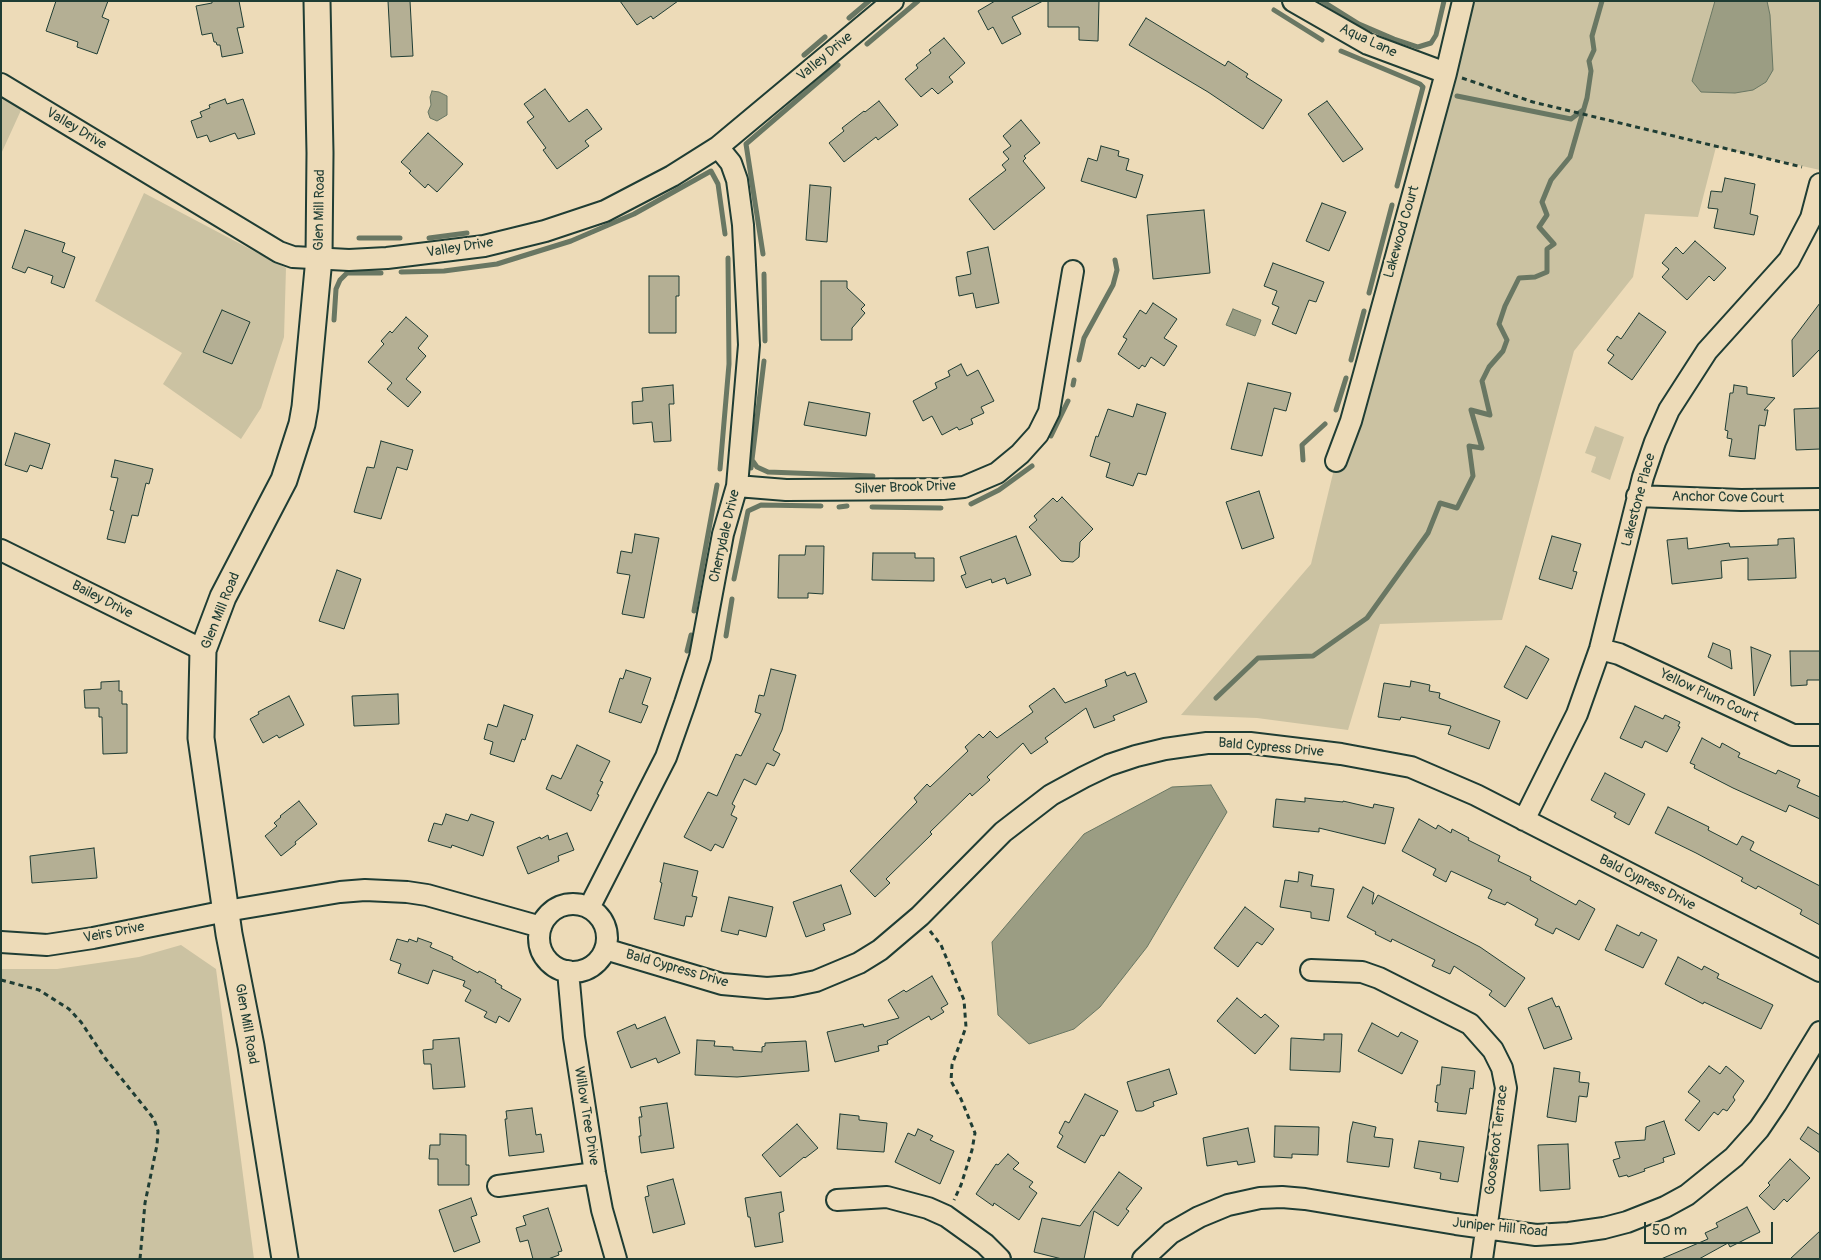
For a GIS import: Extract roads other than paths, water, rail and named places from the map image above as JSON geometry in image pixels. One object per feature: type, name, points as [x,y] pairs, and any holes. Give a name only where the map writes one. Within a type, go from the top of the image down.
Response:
[{"type":"main road","name":"Glen Mill Road","points":[[285,1259],[251,1046],[226,912],[201,738],[202,650],[223,597],[284,480],[305,407],[319,258],[320,152],[317,1]]},
{"type":"street","name":"Valley Drive","points":[[1,84],[279,252],[293,257],[349,260],[416,255],[484,246],[545,232],[605,210],[672,176],[718,147],[893,1]]},
{"type":"street","name":"Aqua Lane","points":[[1293,1],[1368,44],[1446,73]]},
{"type":"street","name":"Lakewood Court","points":[[1336,462],[1351,420],[1364,374],[1446,73],[1463,1]]},
{"type":"street","name":"Cherrydale Drive","points":[[589,908],[666,757],[685,704],[700,657],[723,534],[737,486],[749,345],[743,225],[737,180],[731,163],[718,147]]},
{"type":"street","name":"Lakestone Place","points":[[1524,820],[1577,714],[1600,649],[1626,549],[1637,496],[1655,442],[1674,403],[1707,351],[1789,260],[1811,218],[1820,184]]},
{"type":"street","name":"Silver Brook Drive","points":[[737,486],[786,490],[943,489],[964,487],[996,474],[1020,454],[1038,434],[1049,412],[1073,271]]},
{"type":"street","name":"Anchor Cove Court","points":[[1637,496],[1741,500],[1820,499]]},
{"type":"street","name":"Bailey Drive","points":[[1,550],[202,650]]},
{"type":"street","name":"Yellow Plum Court","points":[[1600,649],[1619,654],[1793,735],[1820,735]]},
{"type":"street","name":"Bald Cypress Drive","points":[[606,948],[722,984],[760,988],[792,986],[816,981],[859,963],[880,950],[920,916],[1003,832],[1051,795],[1110,765],[1136,756],[1165,749],[1207,743],[1250,743],[1380,760],[1411,767],[1476,795],[1820,972]]},
{"type":"street","points":[[226,912],[340,892],[389,890],[427,895],[541,927]]},
{"type":"street","points":[[566,904],[578,904],[589,908],[597,913],[603,921],[607,939],[606,948],[600,959],[591,967],[580,971],[568,971],[559,968],[551,963],[540,946],[541,927],[547,917],[556,909],[566,904]]},
{"type":"street","name":"Veirs Drive","points":[[1,942],[47,945],[226,912]]},
{"type":"street","name":"Goosefoot Terrace","points":[[1311,970],[1362,972],[1379,978],[1470,1024],[1493,1050],[1502,1068],[1506,1088],[1482,1259]]},
{"type":"street","name":"Willow Tree Drive","points":[[568,971],[574,1036],[595,1173],[602,1210],[616,1259]]},
{"type":"street","name":"Juniper Hill Road","points":[[1143,1259],[1172,1233],[1191,1221],[1228,1205],[1260,1198],[1305,1199],[1536,1235],[1604,1228],[1627,1222],[1665,1207],[1687,1195],[1734,1157],[1759,1129],[1820,1032]]},
{"type":"street","points":[[498,1186],[595,1173]]},
{"type":"street","points":[[837,1200],[887,1197],[928,1208],[946,1216],[984,1244],[1000,1259]]},
{"type":"waterway","points":[[849,18],[869,1]]},
{"type":"waterway","points":[[867,44],[918,1]]},
{"type":"waterway","points":[[1322,1],[1359,24],[1418,47],[1431,43],[1436,35],[1444,1]]},
{"type":"waterway","points":[[1216,698],[1258,658],[1313,656],[1367,618],[1428,533],[1440,503],[1457,508],[1473,476],[1469,446],[1482,448],[1471,410],[1490,415],[1482,381],[1489,367],[1503,351],[1507,340],[1499,324],[1505,306],[1519,278],[1535,277],[1547,272],[1547,249],[1554,244],[1539,227],[1547,215],[1542,202],[1551,180],[1570,157],[1587,98],[1591,71],[1589,61],[1594,50],[1592,36],[1602,1]]},
{"type":"waterway","points":[[1274,10],[1322,40]]},
{"type":"waterway","points":[[804,55],[825,37]]},
{"type":"waterway","points":[[1341,51],[1420,84],[1423,87],[1397,186]]},
{"type":"waterway","points":[[763,254],[746,144],[838,65]]},
{"type":"waterway","points":[[1457,96],[1571,119],[1583,110]]},
{"type":"waterway","points":[[401,272],[444,271],[497,264],[571,241],[634,214],[711,171],[718,184],[725,234]]},
{"type":"waterway","points":[[1369,293],[1392,205]]},
{"type":"waterway","points":[[429,238],[467,233]]},
{"type":"waterway","points":[[359,238],[400,238]]},
{"type":"waterway","points":[[720,469],[729,364],[728,258]]},
{"type":"waterway","points":[[1079,360],[1084,338],[1113,285],[1117,270],[1115,260]]},
{"type":"waterway","points":[[334,320],[336,289],[340,280],[347,273],[381,273]]},
{"type":"waterway","points":[[764,274],[765,341]]},
{"type":"waterway","points":[[1351,360],[1364,311]]},
{"type":"waterway","points":[[751,468],[764,361]]},
{"type":"waterway","points":[[1336,410],[1346,378]]},
{"type":"waterway","points":[[1073,385],[1074,380]]},
{"type":"waterway","points":[[1051,436],[1068,401]]},
{"type":"waterway","points":[[1303,460],[1302,445],[1325,424]]},
{"type":"waterway","points":[[752,460],[757,467],[768,472],[873,476]]},
{"type":"waterway","points":[[971,504],[999,490],[1032,466]]},
{"type":"waterway","points":[[694,611],[717,485]]},
{"type":"waterway","points":[[734,579],[748,511],[761,505],[821,506]]},
{"type":"waterway","points":[[839,507],[847,506]]},
{"type":"waterway","points":[[872,507],[941,508]]},
{"type":"waterway","points":[[726,636],[732,599]]},
{"type":"waterway","points":[[687,651],[691,635]]}]
